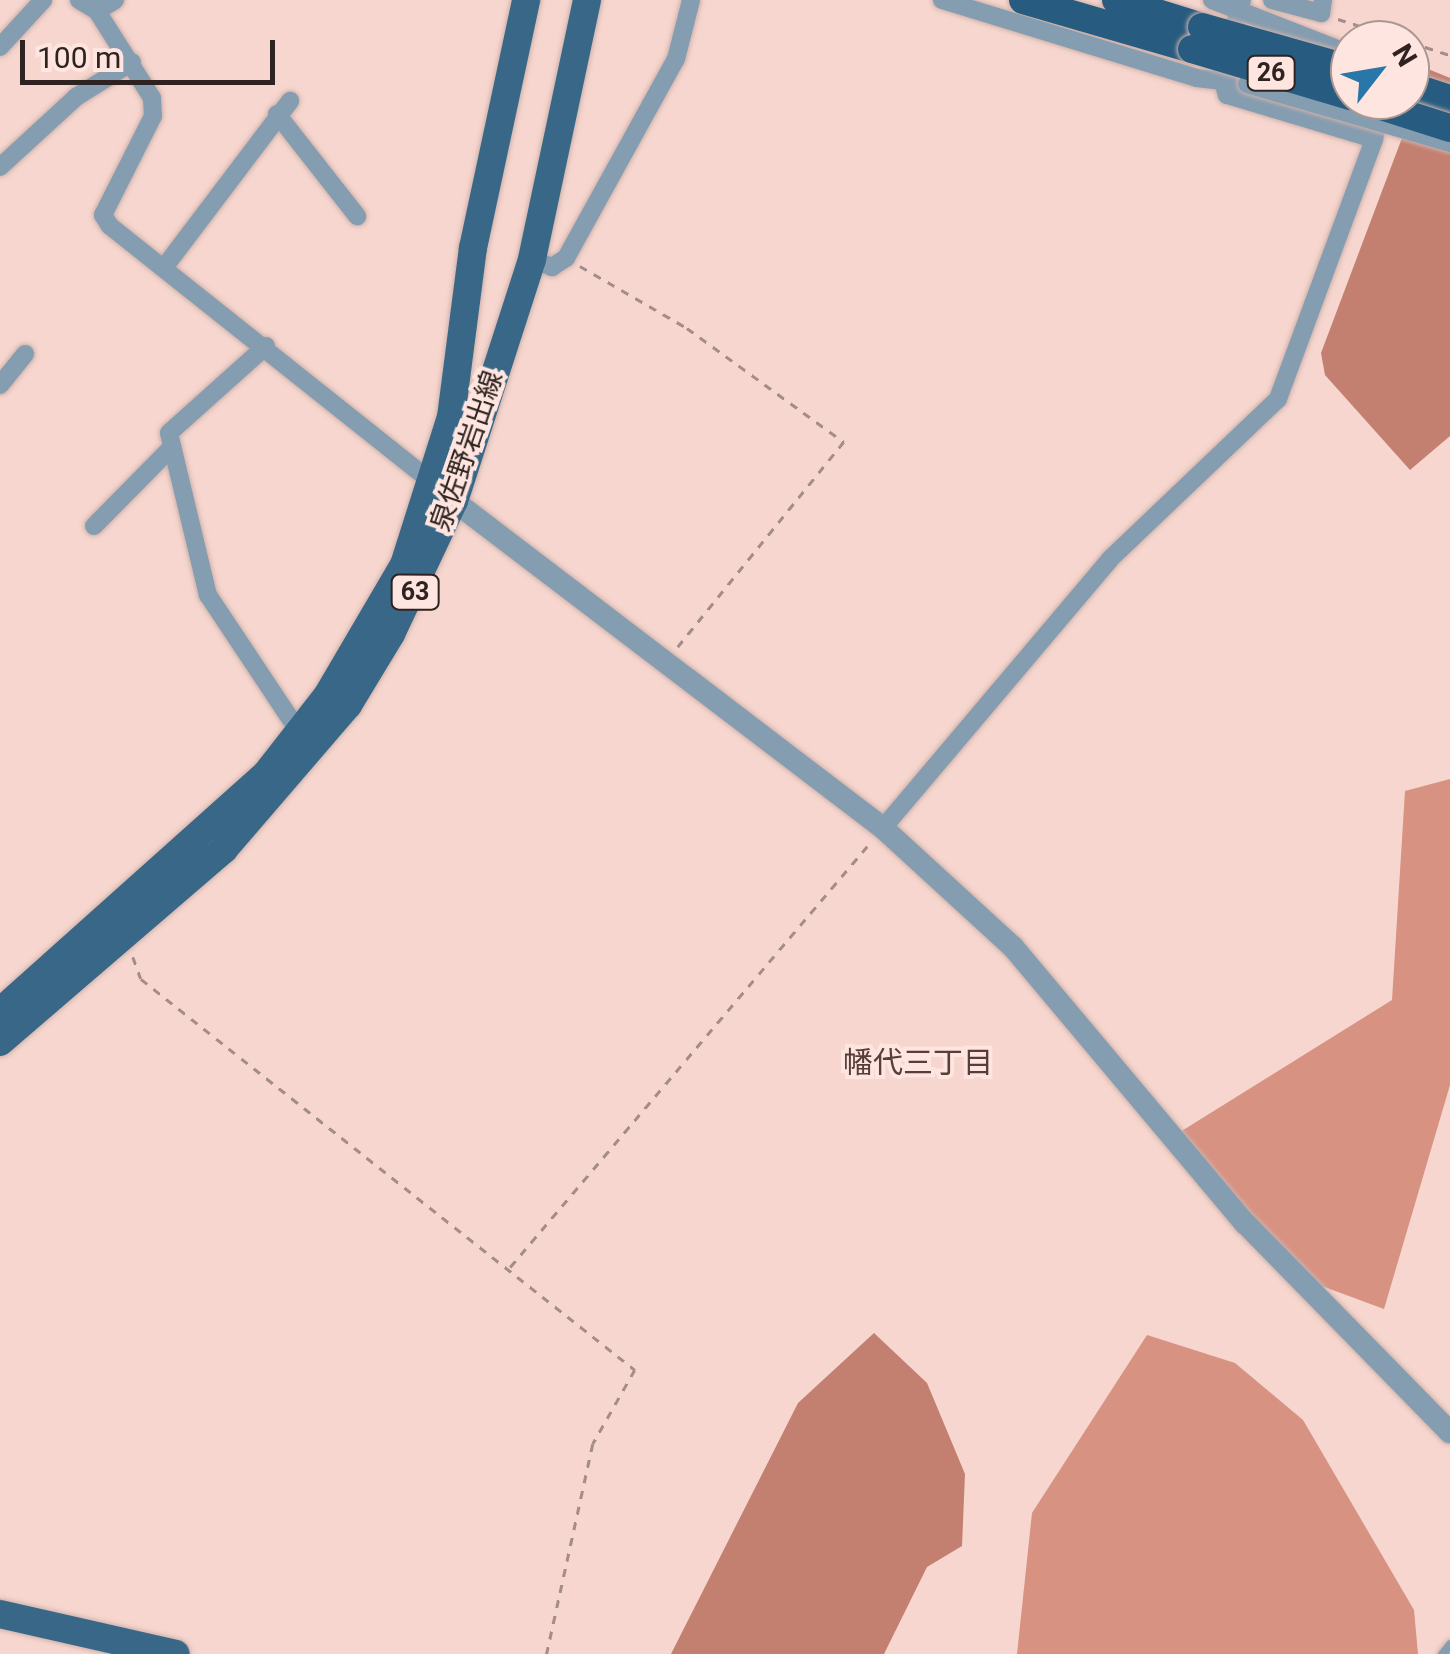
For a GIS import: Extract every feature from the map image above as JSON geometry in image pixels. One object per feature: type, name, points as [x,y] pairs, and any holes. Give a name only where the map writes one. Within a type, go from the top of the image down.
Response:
[{"type":"highway","name":"26","points":[[1023,0],[1330,65]]},
{"type":"highway","name":"26","points":[[1116,0],[1197,38],[1330,88]]},
{"type":"highway","points":[[1425,120],[1450,128]]},
{"type":"main road","name":"泉佐野岩出線","points":[[0,1042],[224,849],[348,705],[420,582],[444,492],[526,0]]},
{"type":"main road","name":"泉佐野岩出線","points":[[0,1012],[207,835],[299,732],[404,565],[444,492],[532,259],[587,0]]},
{"type":"main road","points":[[0,1614],[176,1654]]},
{"type":"street","points":[[0,47],[43,0]]},
{"type":"street","points":[[79,0],[97,11],[132,62],[154,116],[102,215],[444,492],[884,828],[1013,947],[1246,1223],[1450,1432]]},
{"type":"street","points":[[97,11],[115,0]]},
{"type":"street","points":[[532,259],[552,267],[566,258],[676,59],[691,0]]},
{"type":"street","points":[[942,0],[975,5],[1450,144]]},
{"type":"street","points":[[1212,0],[1241,5],[1330,37]]},
{"type":"street","points":[[1272,0],[1322,7]]},
{"type":"street","points":[[1241,5],[1272,30],[1330,48]]},
{"type":"street","points":[[1241,5],[1218,78],[1227,95],[1374,138]]},
{"type":"street","points":[[0,167],[76,97],[132,62]]},
{"type":"street","points":[[166,266],[283,107],[356,216]]},
{"type":"street","points":[[884,828],[1110,558],[1278,399],[1378,120]]},
{"type":"street","points":[[266,346],[168,433],[208,595],[299,732]]},
{"type":"street","points":[[0,384],[26,354]]},
{"type":"street","points":[[94,526],[172,446]]},
{"type":"lane","points":[[1442,1654],[1450,1644]]},
{"type":"path","points":[[1322,7],[1354,20]]},
{"type":"path","points":[[566,258],[687,328],[844,442],[666,662]]},
{"type":"path","points":[[509,1268],[884,828]]},
{"type":"path","points":[[126,937],[141,980],[635,1370],[593,1444],[547,1654]]},
{"type":"shaded area","points":[[1430,70],[1450,78],[1450,436],[1410,470],[1325,375],[1321,353],[1409,120],[1430,120]]},
{"type":"shaded area","points":[[1450,779],[1450,1085],[1384,1309],[1292,1275],[1172,1137],[1392,1000],[1405,791]]},
{"type":"shaded area","points":[[874,1333],[927,1383],[965,1474],[962,1546],[927,1567],[884,1654],[671,1654],[798,1403]]},
{"type":"shaded area","points":[[1147,1335],[1235,1363],[1303,1420],[1414,1610],[1418,1654],[1017,1654],[1032,1513]]},
{"type":"district","name":"幡代三丁目","points":[[918,1063]]}]
